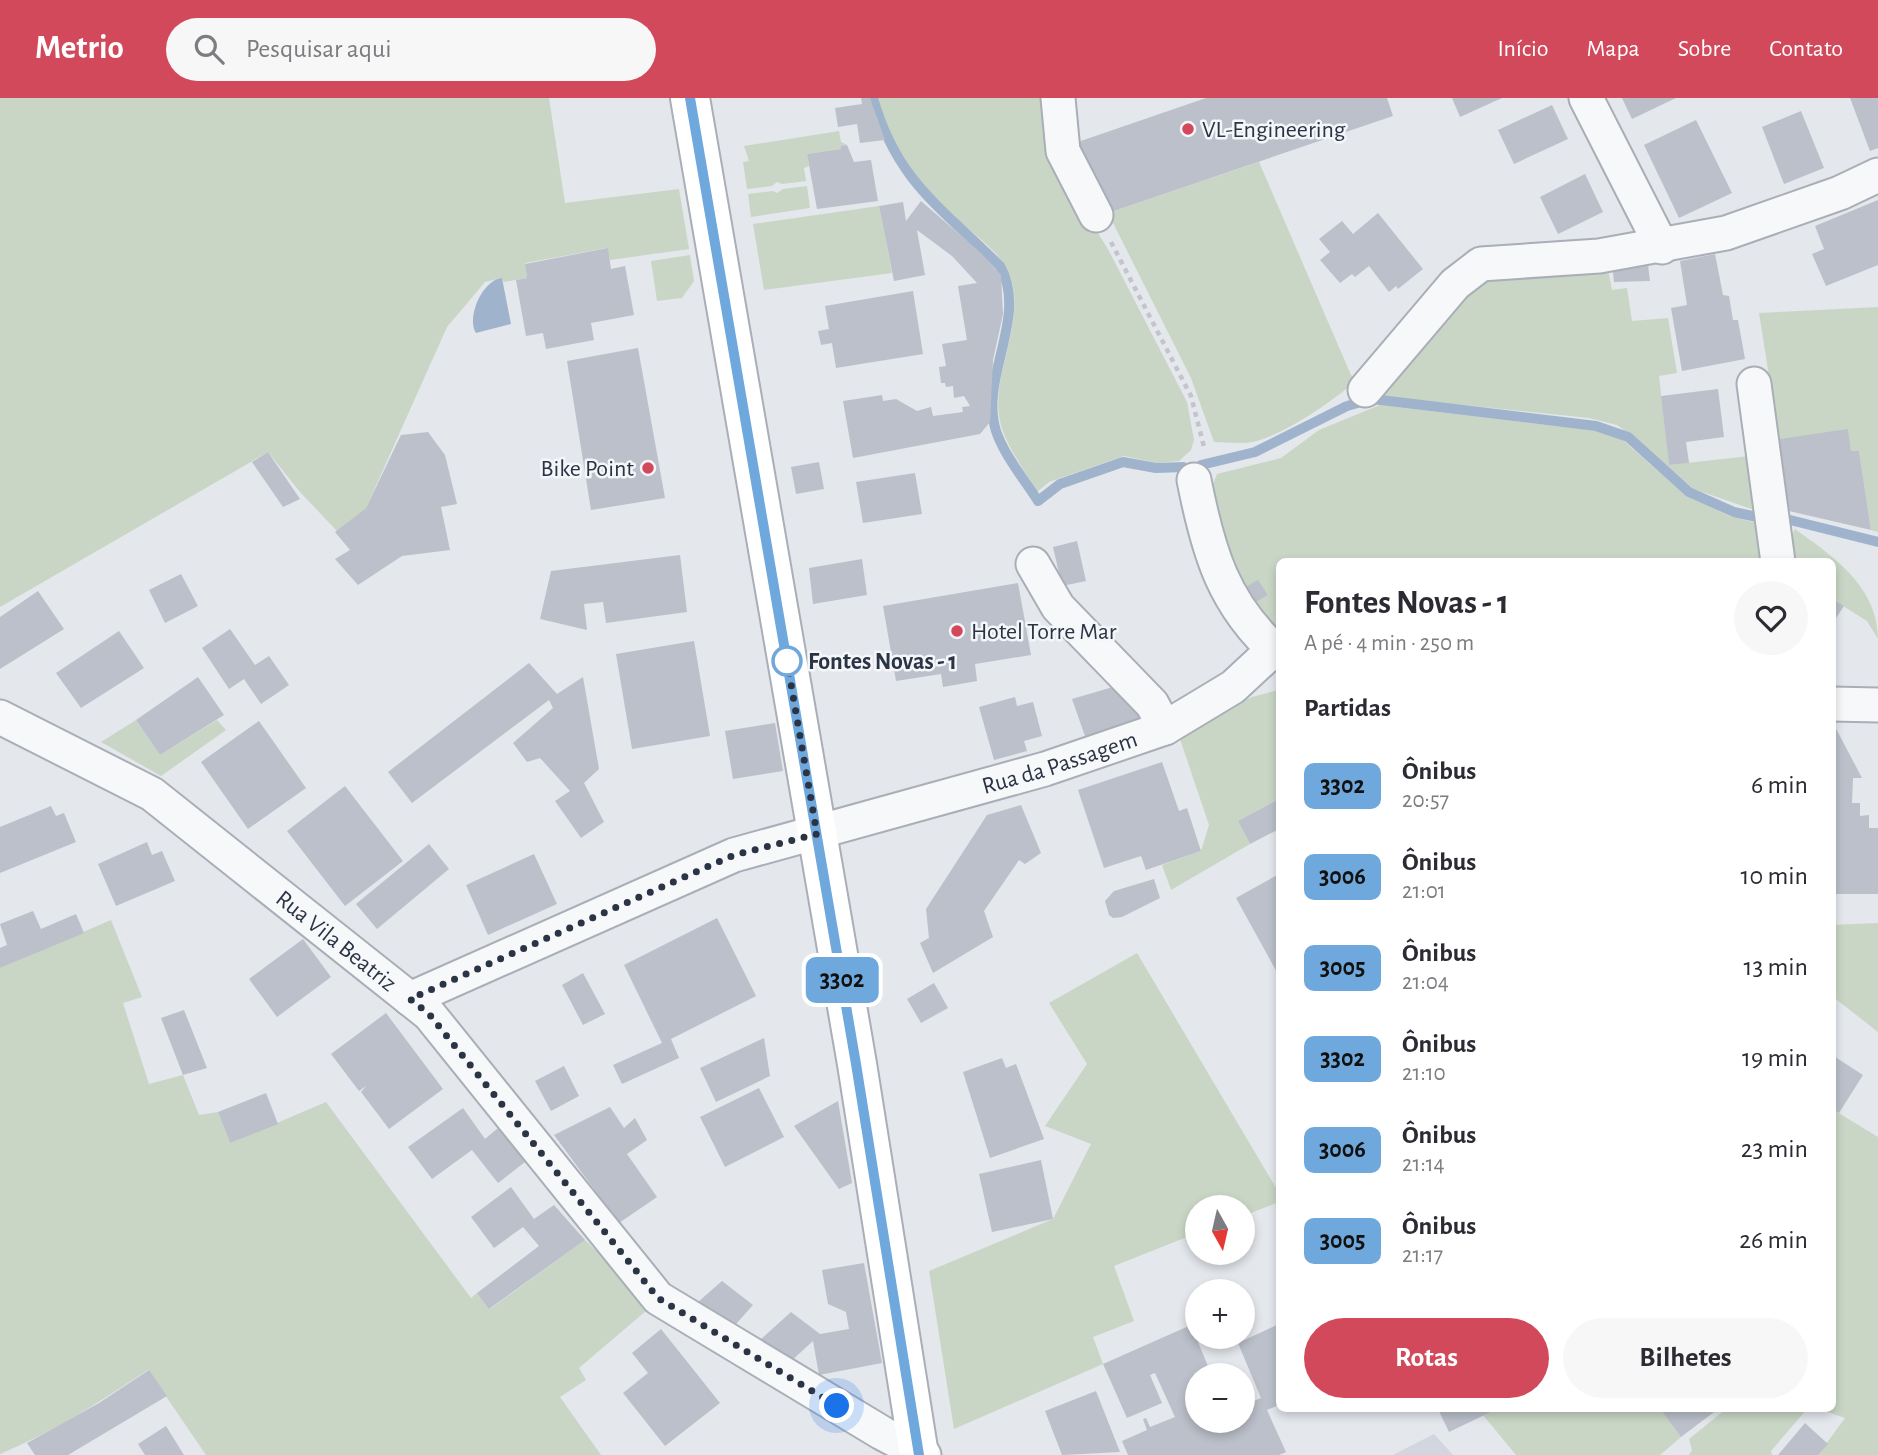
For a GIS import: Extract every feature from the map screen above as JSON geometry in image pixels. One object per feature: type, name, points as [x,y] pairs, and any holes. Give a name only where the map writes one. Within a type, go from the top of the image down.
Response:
[{"type":"main road","points":[[690,98],[921,1454]]},
{"type":"street","points":[[1058,98],[1063,151],[1096,215]]},
{"type":"street","points":[[1586,98],[1662,247]]},
{"type":"street","points":[[1366,390],[1455,284],[1472,268],[1481,264],[1599,256],[1662,247],[1726,233],[1776,217],[1878,175]]},
{"type":"street","points":[[1754,384],[1774,535]]},
{"type":"street","points":[[1194,468],[1219,577],[1237,608],[1276,650]]},
{"type":"street","points":[[1033,564],[1058,607],[1152,704],[1165,728]]},
{"type":"street","name":"Rua da Passagem","points":[[410,999],[734,855],[1045,769],[1165,728],[1233,687],[1276,652]]},
{"type":"street","points":[[1836,704],[1878,705]]},
{"type":"street","name":"Rua Vila Beatriz","points":[[0,717],[152,794],[429,1014],[658,1298],[921,1454]]},
{"type":"path","points":[[1096,215],[1191,397],[1204,447],[1194,468]]},
{"type":"shaded area","points":[[1434,1434],[1453,1455],[1393,1455]]},
{"type":"green space","points":[[0,98],[549,98],[565,203],[679,189],[689,249],[610,260],[607,248],[525,263],[527,278],[504,282],[501,278],[485,282],[447,327],[366,508],[337,531],[300,492],[268,452],[0,607]]},
{"type":"green space","points":[[877,98],[1049,98],[1074,194],[1109,251],[1187,402],[1194,440],[1191,450],[1179,461],[1157,463],[1124,456],[1049,482],[1037,492],[1011,448],[1000,421],[1000,383],[1013,322],[1012,283],[1004,264],[994,251],[954,217],[918,177],[898,148]]},
{"type":"green space","points":[[839,131],[841,142],[847,145],[841,146],[841,149],[807,154],[809,166],[804,168],[806,181],[782,184],[777,182],[772,186],[747,189],[743,162],[749,161],[744,146]]},
{"type":"green space","points":[[1259,162],[1351,375],[1357,380],[1322,407],[1279,432],[1253,442],[1214,442],[1191,378],[1108,213]]},
{"type":"green space","points":[[807,186],[810,208],[751,217],[748,194],[773,191],[777,193],[783,189]]},
{"type":"green space","points":[[879,206],[892,273],[764,290],[753,224]]},
{"type":"green space","points":[[690,255],[694,281],[682,298],[657,301],[651,261]]},
{"type":"green space","points":[[1607,264],[1612,290],[1627,288],[1632,321],[1668,318],[1677,373],[1659,376],[1669,465],[1749,456],[1757,511],[1694,489],[1617,425],[1589,418],[1377,396],[1481,275]]},
{"type":"green space","points":[[1878,307],[1878,532],[1871,530],[1859,451],[1851,451],[1848,430],[1779,439],[1759,313]]},
{"type":"green space","points":[[1380,405],[1598,431],[1624,441],[1685,495],[1730,516],[1757,523],[1763,558],[1276,558],[1276,625],[1253,604],[1268,595],[1258,581],[1243,588],[1224,545],[1212,487],[1217,474],[1281,458],[1319,430]]},
{"type":"green space","points":[[1795,529],[1833,558],[1789,558],[1788,542]]},
{"type":"green space","points":[[1836,560],[1851,575],[1871,604],[1878,639],[1867,621],[1836,602]]},
{"type":"green space","points":[[1276,691],[1276,801],[1238,821],[1250,844],[1171,890],[1162,865],[1201,851],[1209,825],[1178,733],[1252,697]]},
{"type":"green space","points":[[136,720],[160,755],[217,720],[226,730],[161,776],[101,742]]},
{"type":"green space","points":[[111,920],[142,997],[123,1003],[149,1084],[183,1075],[199,1115],[218,1112],[230,1143],[326,1102],[471,1298],[477,1293],[490,1309],[585,1240],[653,1305],[579,1368],[586,1380],[560,1397],[601,1455],[206,1455],[148,1370],[58,1426],[0,1454],[0,968]]},
{"type":"green space","points":[[1878,923],[1878,1032],[1836,999],[1836,925]]},
{"type":"green space","points":[[1137,953],[1276,1188],[1276,1203],[1255,1211],[1255,1195],[1185,1195],[1185,1238],[1114,1266],[1134,1321],[1093,1337],[1103,1364],[954,1429],[929,1271],[1053,1219],[1091,1144],[1045,1126],[1087,1064],[1049,1003]]},
{"type":"green space","points":[[1836,1111],[1878,1137],[1878,1455],[1818,1455],[1845,1418],[1828,1412],[1836,1412]]},
{"type":"green space","points":[[1490,1412],[1662,1412],[1681,1437],[1660,1455],[1516,1455],[1483,1415]]},
{"type":"green space","points":[[1722,1412],[1804,1412],[1771,1451],[1772,1455],[1689,1455],[1692,1450],[1689,1439]]},
{"type":"water","points":[[502,278],[511,324],[476,333],[473,318],[482,292],[495,280]]},
{"type":"building","points":[[861,98],[870,98],[885,140],[860,143],[857,124],[838,127],[835,108],[862,104]]},
{"type":"building","points":[[1206,98],[1387,98],[1393,116],[1108,213],[1075,143]]},
{"type":"building","points":[[1452,98],[1502,98],[1460,117]]},
{"type":"building","points":[[1622,98],[1676,98],[1632,119]]},
{"type":"building","points":[[1850,98],[1878,98],[1878,148],[1870,151]]},
{"type":"building","points":[[1552,105],[1568,139],[1514,164],[1498,130]]},
{"type":"building","points":[[1801,111],[1824,168],[1784,184],[1762,127]]},
{"type":"building","points":[[1696,120],[1732,193],[1679,218],[1644,145]]},
{"type":"building","points":[[847,145],[854,162],[871,160],[878,201],[817,209],[807,154],[841,149],[841,146]]},
{"type":"building","points":[[1585,174],[1603,212],[1558,234],[1540,197]]},
{"type":"building","points":[[1878,200],[1878,265],[1826,286],[1812,254],[1824,249],[1815,226]]},
{"type":"building","points":[[921,201],[981,253],[1001,275],[1003,314],[993,360],[990,422],[980,434],[853,458],[843,401],[882,395],[883,401],[896,399],[917,411],[931,407],[933,416],[963,412],[962,407],[970,406],[964,396],[954,398],[953,386],[946,387],[945,383],[941,383],[939,367],[946,366],[942,344],[967,340],[958,286],[977,283],[952,256],[917,230],[925,275],[894,281],[879,206],[903,202],[906,221]]},
{"type":"building","points":[[1378,213],[1423,269],[1398,289],[1396,286],[1389,292],[1369,266],[1355,277],[1352,274],[1340,283],[1320,260],[1330,252],[1319,239],[1342,221],[1353,234]]},
{"type":"building","points":[[608,248],[611,269],[625,266],[634,315],[591,323],[594,340],[546,349],[543,333],[526,336],[516,280],[527,278],[525,264]]},
{"type":"building","points":[[1715,254],[1723,295],[1729,296],[1733,320],[1738,320],[1745,359],[1682,371],[1671,308],[1687,305],[1680,261]]},
{"type":"building","points":[[1630,262],[1631,267],[1648,265],[1650,281],[1614,282],[1612,264]]},
{"type":"building","points":[[913,291],[923,354],[836,368],[832,343],[821,345],[818,331],[829,329],[825,306]]},
{"type":"building","points":[[638,348],[665,498],[591,510],[567,361]]},
{"type":"building","points":[[1718,389],[1724,437],[1686,442],[1689,463],[1669,465],[1661,396]]},
{"type":"building","points":[[1848,429],[1851,451],[1859,451],[1871,530],[1789,511],[1779,439]]},
{"type":"building","points":[[428,432],[445,455],[457,504],[441,507],[450,550],[402,556],[358,585],[335,559],[350,550],[335,532],[366,508],[401,435]]},
{"type":"building","points":[[268,452],[300,499],[283,507],[252,462]]},
{"type":"building","points":[[819,462],[824,489],[796,494],[791,467]]},
{"type":"building","points":[[915,473],[922,514],[863,523],[856,482]]},
{"type":"building","points":[[1077,541],[1086,581],[1062,586],[1053,547]]},
{"type":"building","points":[[680,555],[687,612],[606,623],[603,602],[584,604],[587,630],[540,619],[551,571]]},
{"type":"building","points":[[862,559],[867,595],[813,604],[809,568]]},
{"type":"building","points":[[181,574],[198,606],[165,623],[149,590]]},
{"type":"building","points":[[1258,580],[1268,595],[1253,604],[1243,588]]},
{"type":"building","name":"Hotel Torre Mar","points":[[1018,583],[1031,655],[975,664],[977,681],[943,687],[941,674],[896,681],[883,606]]},
{"type":"building","points":[[38,591],[64,629],[0,669],[0,617]]},
{"type":"building","points":[[1836,601],[1844,606],[1836,618]]},
{"type":"building","points":[[230,629],[255,665],[269,656],[289,685],[261,704],[244,679],[229,689],[202,648]]},
{"type":"building","points":[[119,631],[144,668],[81,708],[56,673]]},
{"type":"building","points":[[694,641],[710,736],[632,749],[616,654]]},
{"type":"building","points":[[529,663],[557,694],[583,677],[599,769],[584,783],[604,822],[581,838],[555,801],[570,791],[540,758],[527,762],[513,743],[553,708],[549,700],[412,803],[388,772]]},
{"type":"building","points":[[198,677],[224,715],[160,755],[136,720]]},
{"type":"building","points":[[1123,684],[1141,717],[1108,733],[1086,739],[1072,699]]},
{"type":"building","points":[[1015,697],[1017,706],[1033,702],[1042,736],[1024,741],[1027,751],[994,760],[979,707]]},
{"type":"building","points":[[259,721],[306,788],[248,829],[201,762]]},
{"type":"building","points":[[775,723],[783,771],[733,779],[725,731]]},
{"type":"building","points":[[1836,729],[1862,778],[1853,778],[1852,803],[1860,803],[1860,816],[1869,815],[1869,828],[1878,828],[1878,894],[1836,894]]},
{"type":"building","points":[[1162,762],[1179,811],[1187,808],[1201,851],[1146,870],[1141,856],[1104,868],[1078,790]]},
{"type":"building","points":[[345,786],[403,861],[345,906],[287,831]]},
{"type":"building","points":[[1276,801],[1276,831],[1250,844],[1238,821]]},
{"type":"building","points":[[1021,805],[1041,853],[1025,864],[1019,860],[984,911],[993,937],[933,973],[920,943],[929,938],[926,909],[987,815]]},
{"type":"building","points":[[51,806],[56,816],[64,813],[76,842],[0,873],[0,827]]},
{"type":"building","points":[[147,842],[152,855],[162,851],[175,881],[116,906],[98,864]]},
{"type":"building","points":[[429,844],[449,869],[377,929],[356,904]]},
{"type":"building","points":[[534,854],[557,904],[488,935],[466,885]]},
{"type":"building","points":[[1276,876],[1276,971],[1236,898]]},
{"type":"building","points":[[1154,879],[1160,898],[1122,917],[1113,918],[1109,915],[1105,901],[1114,891]]},
{"type":"building","points":[[33,911],[41,929],[76,914],[84,933],[0,968],[0,948],[7,945],[0,924]]},
{"type":"building","points":[[717,918],[756,996],[671,1039],[679,1058],[622,1084],[613,1065],[662,1043],[624,965]]},
{"type":"building","points":[[303,939],[331,977],[277,1017],[249,979]]},
{"type":"building","points":[[583,973],[605,1014],[583,1025],[562,985]]},
{"type":"building","points":[[934,983],[948,1008],[921,1023],[907,999]]},
{"type":"building","points":[[184,1010],[207,1068],[183,1075],[161,1018]]},
{"type":"building","points":[[386,1013],[443,1089],[389,1129],[361,1092],[366,1086],[359,1091],[331,1054]]},
{"type":"building","points":[[764,1038],[770,1076],[716,1102],[700,1068]]},
{"type":"building","points":[[1002,1058],[1006,1068],[1016,1064],[1044,1139],[990,1158],[963,1072]]},
{"type":"building","points":[[1836,1058],[1863,1075],[1839,1113],[1836,1111]]},
{"type":"building","points":[[564,1066],[579,1096],[551,1111],[535,1081]]},
{"type":"building","points":[[759,1088],[784,1137],[725,1167],[700,1117]]},
{"type":"building","points":[[266,1093],[278,1124],[230,1143],[218,1112]]},
{"type":"building","points":[[838,1101],[852,1183],[839,1189],[794,1126]]},
{"type":"building","points":[[610,1107],[624,1128],[635,1118],[647,1140],[627,1154],[657,1197],[619,1223],[554,1135]]},
{"type":"building","points":[[463,1108],[485,1139],[498,1128],[525,1162],[498,1183],[472,1150],[432,1179],[408,1147]]},
{"type":"building","points":[[1041,1160],[1053,1219],[992,1232],[979,1174]]},
{"type":"building","points":[[511,1187],[534,1219],[554,1205],[585,1240],[489,1309],[477,1293],[539,1246],[523,1227],[494,1248],[471,1217]]},
{"type":"building","points":[[864,1263],[882,1363],[819,1375],[813,1341],[789,1363],[760,1340],[791,1312],[820,1334],[849,1329],[846,1312],[828,1304],[822,1270]]},
{"type":"building","points":[[722,1281],[753,1305],[736,1324],[698,1302]]},
{"type":"building","points":[[1276,1325],[1276,1406],[1267,1410],[1286,1452],[1279,1455],[1128,1455],[1122,1441],[1147,1430],[1143,1419],[1146,1418],[1150,1427],[1175,1417],[1155,1373],[1150,1375],[1162,1403],[1127,1418],[1103,1364],[1185,1328],[1185,1349],[1201,1349],[1207,1363],[1185,1363],[1185,1433],[1255,1433],[1255,1401],[1261,1398],[1255,1384],[1255,1363],[1246,1363],[1241,1349],[1255,1349],[1255,1335]]},
{"type":"building","points":[[661,1329],[720,1403],[665,1446],[623,1393],[648,1373],[632,1353]]},
{"type":"building","points":[[149,1370],[167,1396],[68,1455],[35,1455],[27,1443],[99,1403]]},
{"type":"building","points":[[1096,1391],[1120,1452],[1062,1455],[1045,1411]]},
{"type":"building","points":[[1439,1412],[1491,1412],[1449,1432]]},
{"type":"building","points":[[1662,1412],[1714,1412],[1681,1437]]},
{"type":"building","points":[[1805,1423],[1828,1444],[1818,1455],[1778,1455]]},
{"type":"building","points":[[166,1426],[184,1455],[145,1455],[138,1444]]},
{"type":"waterway","points":[[873,98],[883,127],[908,173],[941,210],[1000,266],[1007,286],[1009,306],[992,410],[996,431],[1004,449],[1038,501],[1060,484],[1123,462],[1156,468],[1183,467]]},
{"type":"waterway","points":[[1201,465],[1255,452],[1347,406],[1372,399],[1596,426],[1628,437],[1689,492],[1734,512],[1757,517]]},
{"type":"waterway","points":[[1790,520],[1878,542]]},
{"type":"bus line","name":"3302","points":[[690,98],[856,1064],[919,1455]]},
{"type":"place","name":"VL-Engineering","points":[[1188,129]]},
{"type":"place","name":"Bike Point","points":[[648,468]]},
{"type":"place","name":"Hotel Torre Mar","points":[[957,631]]},
{"type":"place","name":"Fontes Novas - 1","points":[[787,661]]},
{"type":"route","points":[[787,661],[817,834],[734,855],[410,999],[429,1014],[658,1298],[837,1406]]}]
